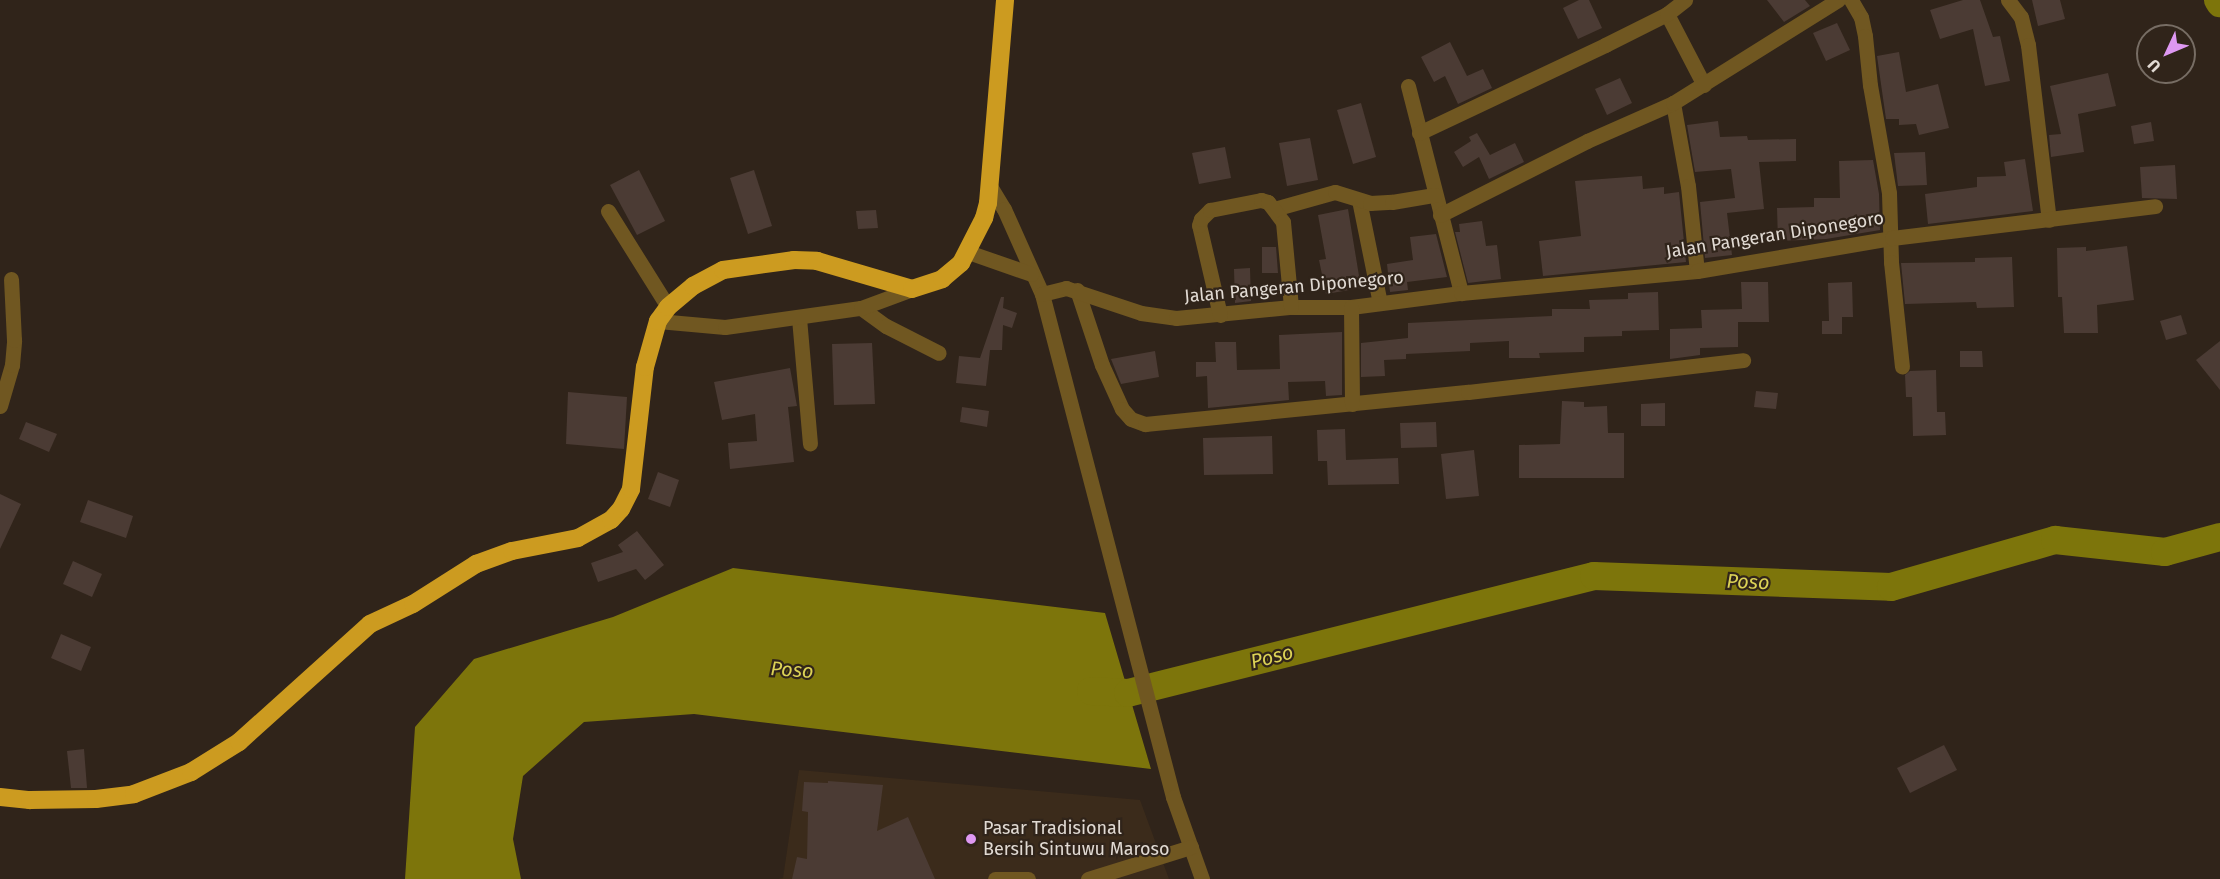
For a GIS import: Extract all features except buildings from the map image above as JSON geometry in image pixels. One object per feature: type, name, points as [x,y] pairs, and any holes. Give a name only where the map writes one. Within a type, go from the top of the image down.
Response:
[{"type":"highway","points":[[0,797],[30,800],[96,799],[134,794],[180,777],[211,761],[239,742],[370,624],[413,604],[476,564],[512,550],[578,538],[611,520],[621,509],[631,489],[645,367],[663,314],[693,286],[723,270],[794,260],[818,261],[912,289],[942,279],[961,263],[984,218],[990,186],[1005,0]]},
{"type":"street","points":[[1419,133],[1666,14],[1685,0]]},
{"type":"street","points":[[1440,215],[1587,141],[1673,103],[1838,0]]},
{"type":"street","points":[[1851,0],[1861,17],[1865,36],[1870,85],[1889,193],[1891,262],[1902,366]]},
{"type":"street","points":[[2008,0],[2021,17],[2028,45],[2049,220]]},
{"type":"street","points":[[1666,14],[1704,85]]},
{"type":"street","points":[[1407,86],[1461,293]]},
{"type":"street","points":[[1673,103],[1688,186],[1697,271]]},
{"type":"street","points":[[990,186],[1004,209],[1031,274],[1042,294],[1173,797],[1202,879]]},
{"type":"street","points":[[1274,209],[1335,192],[1370,203],[1434,195]]},
{"type":"street","points":[[1220,315],[1199,225],[1201,219],[1210,210],[1261,200],[1268,202],[1283,222],[1291,307]]},
{"type":"street","points":[[1359,200],[1380,303]]},
{"type":"street","name":"Jalan Pangeran Diponegoro","points":[[1042,294],[1055,289],[1077,290],[1104,302],[1141,313],[1176,318],[1291,307],[1351,307],[1461,293],[1697,271],[1892,238],[2155,206]]},
{"type":"street","points":[[608,211],[663,314],[725,327],[861,308],[912,289]]},
{"type":"street","points":[[968,252],[1031,274]]},
{"type":"street","points":[[0,406],[12,356],[11,279]]},
{"type":"street","points":[[1077,290],[1102,365],[1122,409],[1138,423],[1164,424],[1743,360]]},
{"type":"street","points":[[1351,307],[1352,404]]},
{"type":"street","points":[[861,308],[886,326],[939,353]]},
{"type":"street","points":[[799,318],[810,444]]},
{"type":"street","points":[[1088,879],[1191,847]]},
{"type":"street","points":[[995,879],[1028,879]]},
{"type":"shaded area","name":"Pasar Tradisional Bersih Sintuwu Maroso","points":[[799,770],[1140,800],[1169,879],[778,879],[783,878]]},
{"type":"water","points":[[733,568],[1105,613],[1151,769],[694,714],[584,722],[523,776],[513,839],[521,879],[405,879],[415,727],[474,659],[613,617]]},
{"type":"waterway","name":"Poso","points":[[1091,691],[1128,693],[1594,576],[1891,587],[2055,540],[2165,552],[2220,537]]},
{"type":"place","name":"Pasar Tradisional Bersih Sintuwu Maroso","points":[[971,839]]}]
